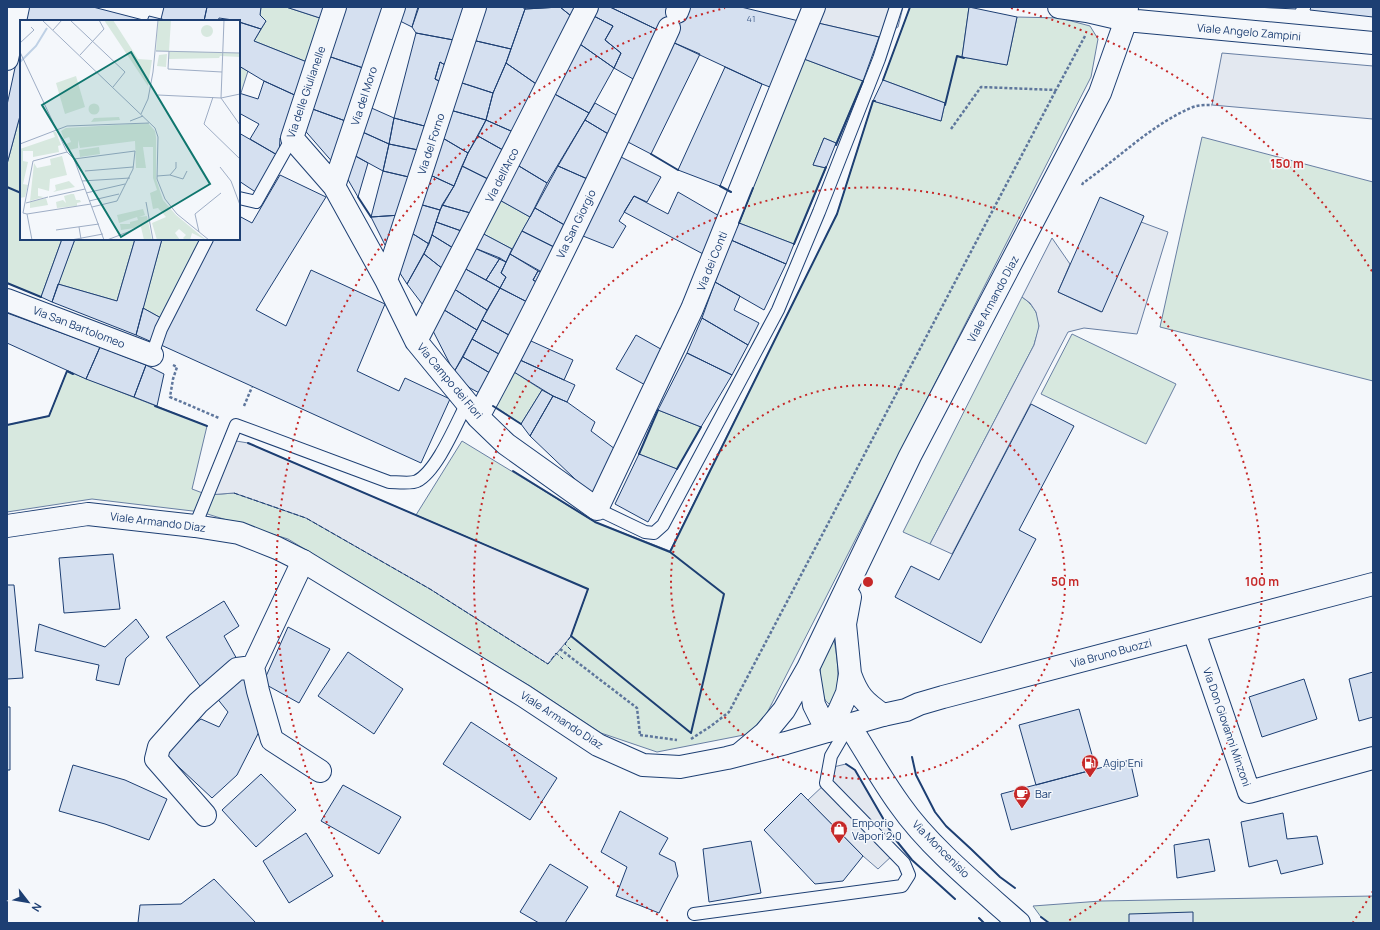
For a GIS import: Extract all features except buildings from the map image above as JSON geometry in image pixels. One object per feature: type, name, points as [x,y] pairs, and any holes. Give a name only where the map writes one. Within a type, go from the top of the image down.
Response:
[{"type":"street","points":[[7,59],[18,7]]},
{"type":"street","name":"Via delle Giulianelle","points":[[292,138],[335,7]]},
{"type":"street","name":"Via del Moro","points":[[334,186],[394,7]]},
{"type":"street","name":"Via del Forno","points":[[386,280],[475,7]]},
{"type":"street","name":"Via dell'Arco","points":[[416,341],[498,184],[587,7]]},
{"type":"street","name":"Via dei Conti","points":[[597,509],[692,309],[814,7]]},
{"type":"street","name":"Viale Angelo Zampini","points":[[1059,7],[1087,11],[1127,13],[1373,43]]},
{"type":"street","name":"Viale Armando Diaz","points":[[854,576],[910,456],[1100,93],[1127,13]]},
{"type":"street","name":"Via San Giorgio","points":[[472,410],[520,340],[627,120],[675,16]]},
{"type":"street","name":"Via Campo dei Fiori","points":[[292,138],[334,186],[386,280],[416,341],[472,410],[506,444],[597,509]]},
{"type":"street","name":"Via San Bartolomeo","points":[[7,300],[152,355]]},
{"type":"street","name":"Viale Armando Diaz","points":[[7,526],[88,514],[195,526],[240,533],[303,560],[524,696],[598,745],[643,765],[680,768],[740,754],[849,725]]},
{"type":"street","points":[[303,560],[253,667],[258,691],[272,740],[320,771]]},
{"type":"street","points":[[740,754],[765,733],[784,710],[808,668],[854,576]]},
{"type":"street","points":[[827,731],[839,711],[847,693],[850,674],[845,624],[854,576]]},
{"type":"street","name":"Via Bruno Buozzi","points":[[849,725],[883,714],[906,710],[919,704],[1373,584]]},
{"type":"street","name":"Via Don Giovanni Minzoni","points":[[1194,632],[1249,792],[1373,758]]},
{"type":"street","points":[[205,815],[156,759],[159,747],[198,704],[237,669],[253,667]]},
{"type":"street","points":[[808,668],[814,705],[827,731]]},
{"type":"street","points":[[850,674],[856,690],[867,704],[883,714]]},
{"type":"street","name":"Via Moncenisio","points":[[849,725],[900,805],[916,825],[937,847],[1019,923]]},
{"type":"lane","points":[[597,509],[645,532],[654,532],[663,525],[778,310],[819,212],[876,66],[896,7]]},
{"type":"lane","name":"Via delle Giulianelle","points":[[240,198],[256,202],[292,138]]},
{"type":"lane","points":[[152,355],[161,329],[206,240]]},
{"type":"lane","points":[[195,526],[236,425],[389,482],[416,482],[424,477],[436,464],[472,410]]},
{"type":"lane","points":[[694,914],[902,886],[909,875],[904,863],[826,783],[831,756],[849,725]]},
{"type":"path","points":[[951,129],[981,88],[1056,90],[1090,26],[1087,11]]},
{"type":"path","points":[[1079,190],[1083,182],[1100,171],[1130,146],[1166,121],[1195,106],[1212,105]]},
{"type":"path","points":[[177,367],[170,397],[236,425]]},
{"type":"path","points":[[560,649],[637,708],[640,735]]},
{"type":"shaded area","points":[[261,7],[286,7],[326,20],[312,64],[254,41],[266,21],[260,15]]},
{"type":"shaded area","points":[[814,7],[903,7],[898,27],[879,37],[818,23]]},
{"type":"shaded area","points":[[910,7],[969,7],[962,57],[1007,65],[1017,17],[1060,18],[1090,26],[1098,39],[1091,77],[767,713],[749,734],[657,752],[601,733],[530,686],[288,539],[201,512],[92,499],[7,512],[7,425],[49,416],[67,371],[207,426],[192,489],[208,495],[234,493],[306,518],[430,589],[548,664],[571,636],[588,589],[416,515],[462,441],[595,522],[670,551],[837,214],[873,101],[941,121],[945,103],[883,80]]},
{"type":"shaded area","points":[[1222,53],[1373,66],[1373,119],[1212,105]]},
{"type":"shaded area","points":[[804,59],[863,81],[836,143],[824,138],[813,165],[826,168],[794,244],[739,223]]},
{"type":"shaded area","points":[[240,67],[248,71],[240,93]]},
{"type":"shaded area","points":[[20,116],[20,240],[62,240],[41,297],[7,283],[7,164]]},
{"type":"shaded area","points":[[1202,137],[1373,182],[1373,381],[1160,327]]},
{"type":"shaded area","points":[[496,198],[530,217],[512,249],[478,231]]},
{"type":"shaded area","points":[[1141,222],[1168,232],[1137,334],[1084,328],[1068,332],[952,554],[930,544],[1034,345],[1039,326],[1036,312],[1030,303],[1022,297],[1052,238],[1070,264],[1058,292],[1101,312]]},
{"type":"shaded area","points":[[75,240],[135,240],[117,301],[58,284]]},
{"type":"shaded area","points":[[162,240],[200,240],[161,318],[143,308]]},
{"type":"shaded area","points":[[1022,297],[1029,302],[1038,317],[1039,328],[1034,345],[930,544],[903,532]]},
{"type":"shaded area","points":[[1072,334],[1176,384],[1146,444],[1041,394]]},
{"type":"shaded area","points":[[514,372],[542,390],[521,424],[493,405]]},
{"type":"shaded area","points":[[658,410],[701,427],[677,469],[639,454]]},
{"type":"shaded area","points":[[230,440],[248,443],[588,589],[571,636],[548,664],[430,589],[306,518],[234,493],[208,495]]},
{"type":"shaded area","points":[[833,632],[838,678],[835,696],[832,704],[829,704],[823,696],[820,686],[820,675],[823,657]]},
{"type":"shaded area","points":[[846,764],[855,770],[895,839],[885,844],[895,853],[878,869],[863,856],[808,800],[826,783],[829,768]]},
{"type":"shaded area","points":[[1373,896],[1373,923],[1049,923],[1041,917],[1033,906],[1101,901]]},
{"type":"fence","points":[[234,493],[306,518],[430,589],[548,664],[556,653],[563,659]]},
{"type":"fence","points":[[571,636],[565,644],[571,650]]},
{"type":"wall","points":[[883,80],[910,7]]},
{"type":"wall","points":[[945,105],[957,56],[964,58]]},
{"type":"wall","points":[[836,145],[863,81]]},
{"type":"wall","points":[[248,443],[588,589],[571,636],[691,733],[724,594],[670,552],[837,214],[873,101],[875,101]]},
{"type":"wall","points":[[651,154],[678,170]]},
{"type":"wall","points":[[794,244],[826,167]]},
{"type":"wall","points":[[720,186],[731,192]]},
{"type":"wall","points":[[7,187],[20,193]]},
{"type":"wall","points":[[739,223],[753,188]]},
{"type":"wall","points":[[358,197],[371,217]]},
{"type":"wall","points":[[7,283],[41,297]]},
{"type":"wall","points":[[7,425],[49,416],[67,371],[73,374]]},
{"type":"wall","points":[[155,406],[207,426]]},
{"type":"wall","points":[[493,406],[521,424]]},
{"type":"wall","points":[[639,454],[658,410]]},
{"type":"wall","points":[[677,469],[701,427]]},
{"type":"wall","points":[[513,471],[595,522],[670,552]]},
{"type":"wall","points":[[912,757],[916,775],[935,812],[946,826],[1000,877],[1015,888]]},
{"type":"wall","points":[[846,764],[855,770],[895,839],[912,860],[955,899]]},
{"type":"wall","points":[[1041,917],[1049,923]]},
{"type":"wall","points":[[979,918],[984,923]]},
{"type":"place","name":"Agip Eni","points":[[1090,778]]},
{"type":"place","name":"Bar","points":[[1022,809]]},
{"type":"place","name":"Emporio Vapori 2.0","points":[[839,844]]}]
